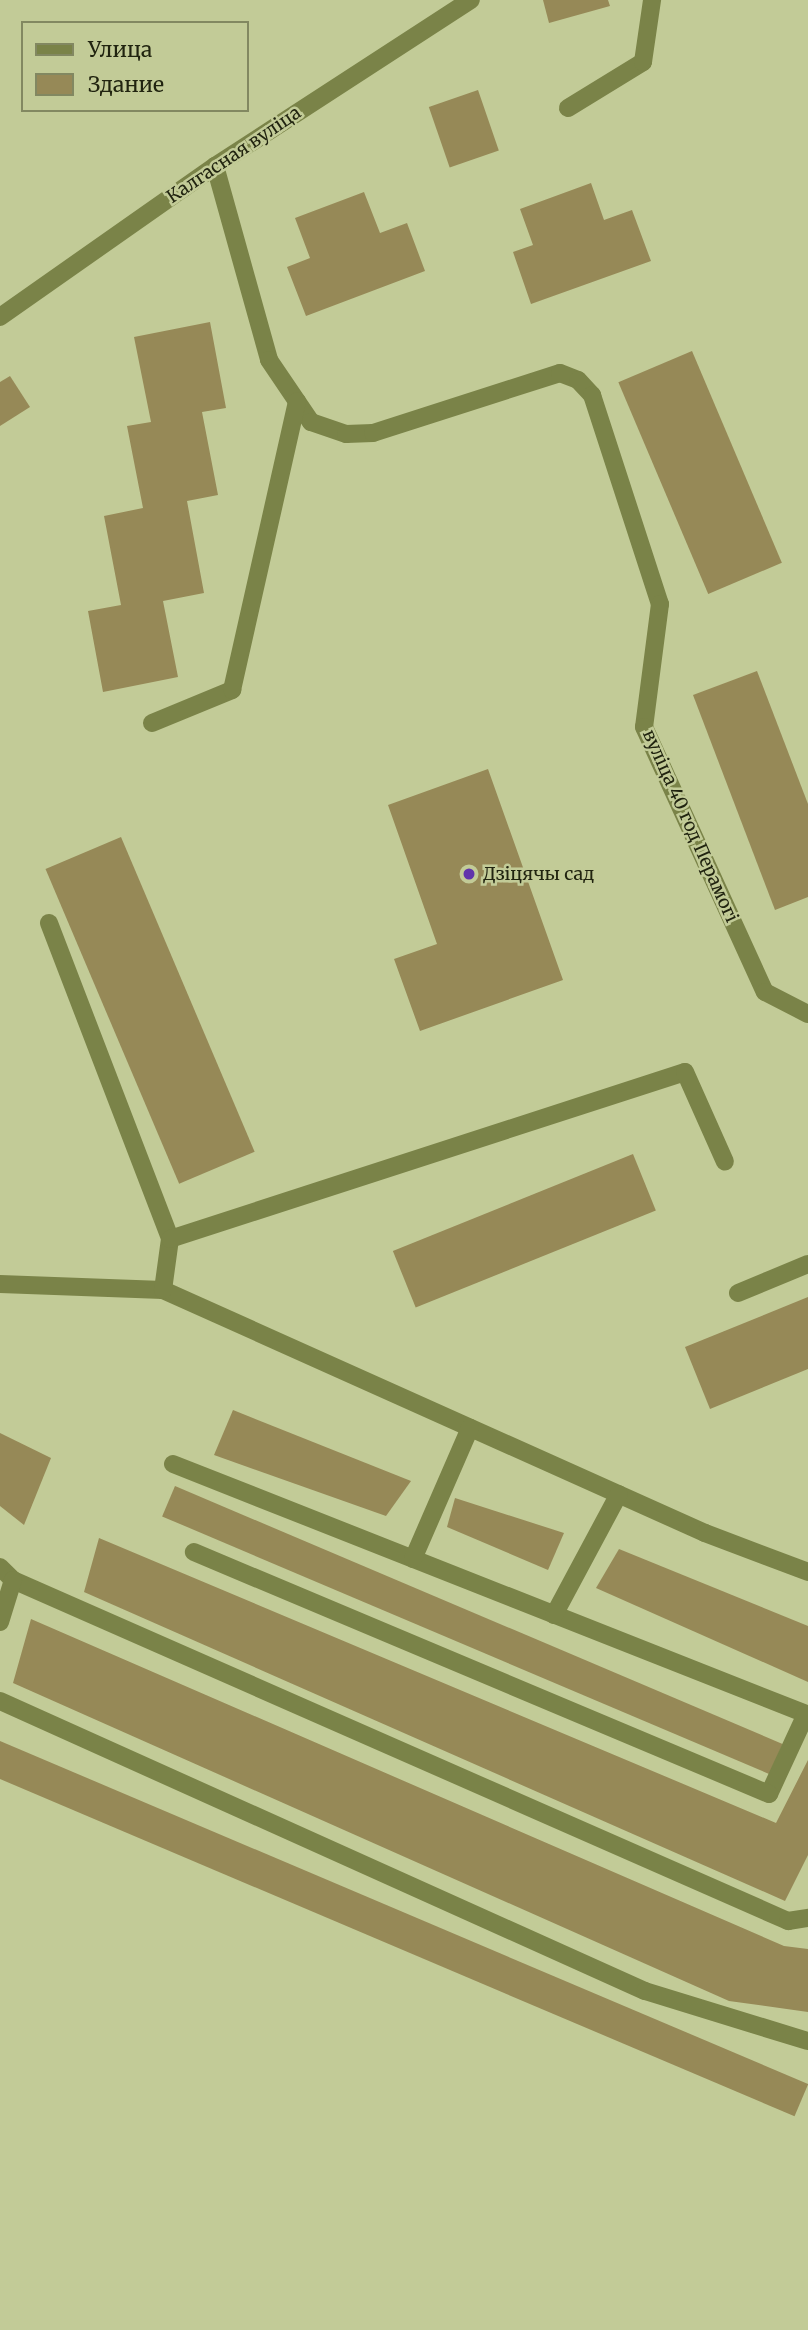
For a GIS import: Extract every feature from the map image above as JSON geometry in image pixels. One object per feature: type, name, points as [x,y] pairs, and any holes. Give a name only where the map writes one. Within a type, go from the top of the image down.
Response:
[{"type":"street","name":"Калгасная вуліца","points":[[0,317],[215,166],[471,0]]},
{"type":"street","points":[[568,108],[643,62],[652,0]]},
{"type":"street","name":"вуліца 40 год Перамогі","points":[[215,166],[270,359],[311,422],[346,434],[373,433],[560,373],[578,380],[592,395],[660,604],[644,727],[765,992],[808,1014]]},
{"type":"street","points":[[152,723],[232,690],[297,401]]},
{"type":"street","points":[[49,923],[170,1239],[163,1290]]},
{"type":"street","points":[[170,1239],[685,1072],[725,1162]]},
{"type":"street","points":[[738,1293],[808,1264]]},
{"type":"street","points":[[0,1284],[163,1290],[619,1494],[808,1573]]},
{"type":"street","points":[[413,1559],[470,1428]]},
{"type":"street","points":[[173,1464],[806,1714],[769,1794],[194,1552]]},
{"type":"street","points":[[554,1615],[619,1494]]},
{"type":"street","points":[[0,1567],[13,1580],[788,1921],[808,1918]]},
{"type":"street","points":[[0,1622],[13,1580]]},
{"type":"street","points":[[0,1701],[645,1991],[808,2041]]},
{"type":"building","points":[[543,0],[608,0],[610,6],[549,23]]},
{"type":"building","points":[[478,90],[499,151],[450,167],[429,107]]},
{"type":"building","points":[[591,183],[604,220],[632,210],[651,261],[531,304],[513,252],[533,245],[520,209]]},
{"type":"building","points":[[364,192],[380,233],[407,223],[425,271],[306,316],[287,267],[310,258],[295,218]]},
{"type":"building","points":[[210,322],[226,408],[202,412],[218,495],[187,501],[204,593],[163,601],[178,677],[103,692],[88,611],[121,605],[104,516],[143,508],[127,426],[151,422],[134,337]]},
{"type":"building","points":[[692,351],[782,563],[708,594],[618,382]]},
{"type":"building","points":[[10,376],[30,407],[0,426],[0,382]]},
{"type":"building","points":[[757,671],[808,804],[808,897],[775,910],[693,695]]},
{"type":"building","name":"Дзіцячы сад","points":[[488,769],[563,980],[420,1031],[394,959],[437,944],[388,805]]},
{"type":"building","points":[[121,837],[255,1152],[179,1184],[46,869]]},
{"type":"building","points":[[633,1154],[656,1211],[416,1308],[393,1251]]},
{"type":"building","points":[[808,1297],[808,1369],[710,1409],[685,1347]]},
{"type":"building","points":[[233,1410],[411,1481],[386,1516],[214,1455]]},
{"type":"building","points":[[0,1433],[51,1458],[24,1525],[0,1506]]},
{"type":"building","points":[[175,1486],[783,1744],[770,1774],[162,1516]]},
{"type":"building","points":[[455,1498],[564,1533],[548,1570],[447,1527]]},
{"type":"building","points":[[99,1538],[776,1823],[808,1760],[808,1855],[785,1901],[84,1592]]},
{"type":"building","points":[[619,1549],[808,1626],[808,1682],[596,1588]]},
{"type":"building","points":[[31,1619],[784,1946],[808,1949],[808,2012],[729,2001],[13,1683]]},
{"type":"building","points":[[0,1741],[808,2084],[795,2116],[0,1779]]},
{"type":"place","name":"Дзіцячы сад","points":[[469,874]]}]
